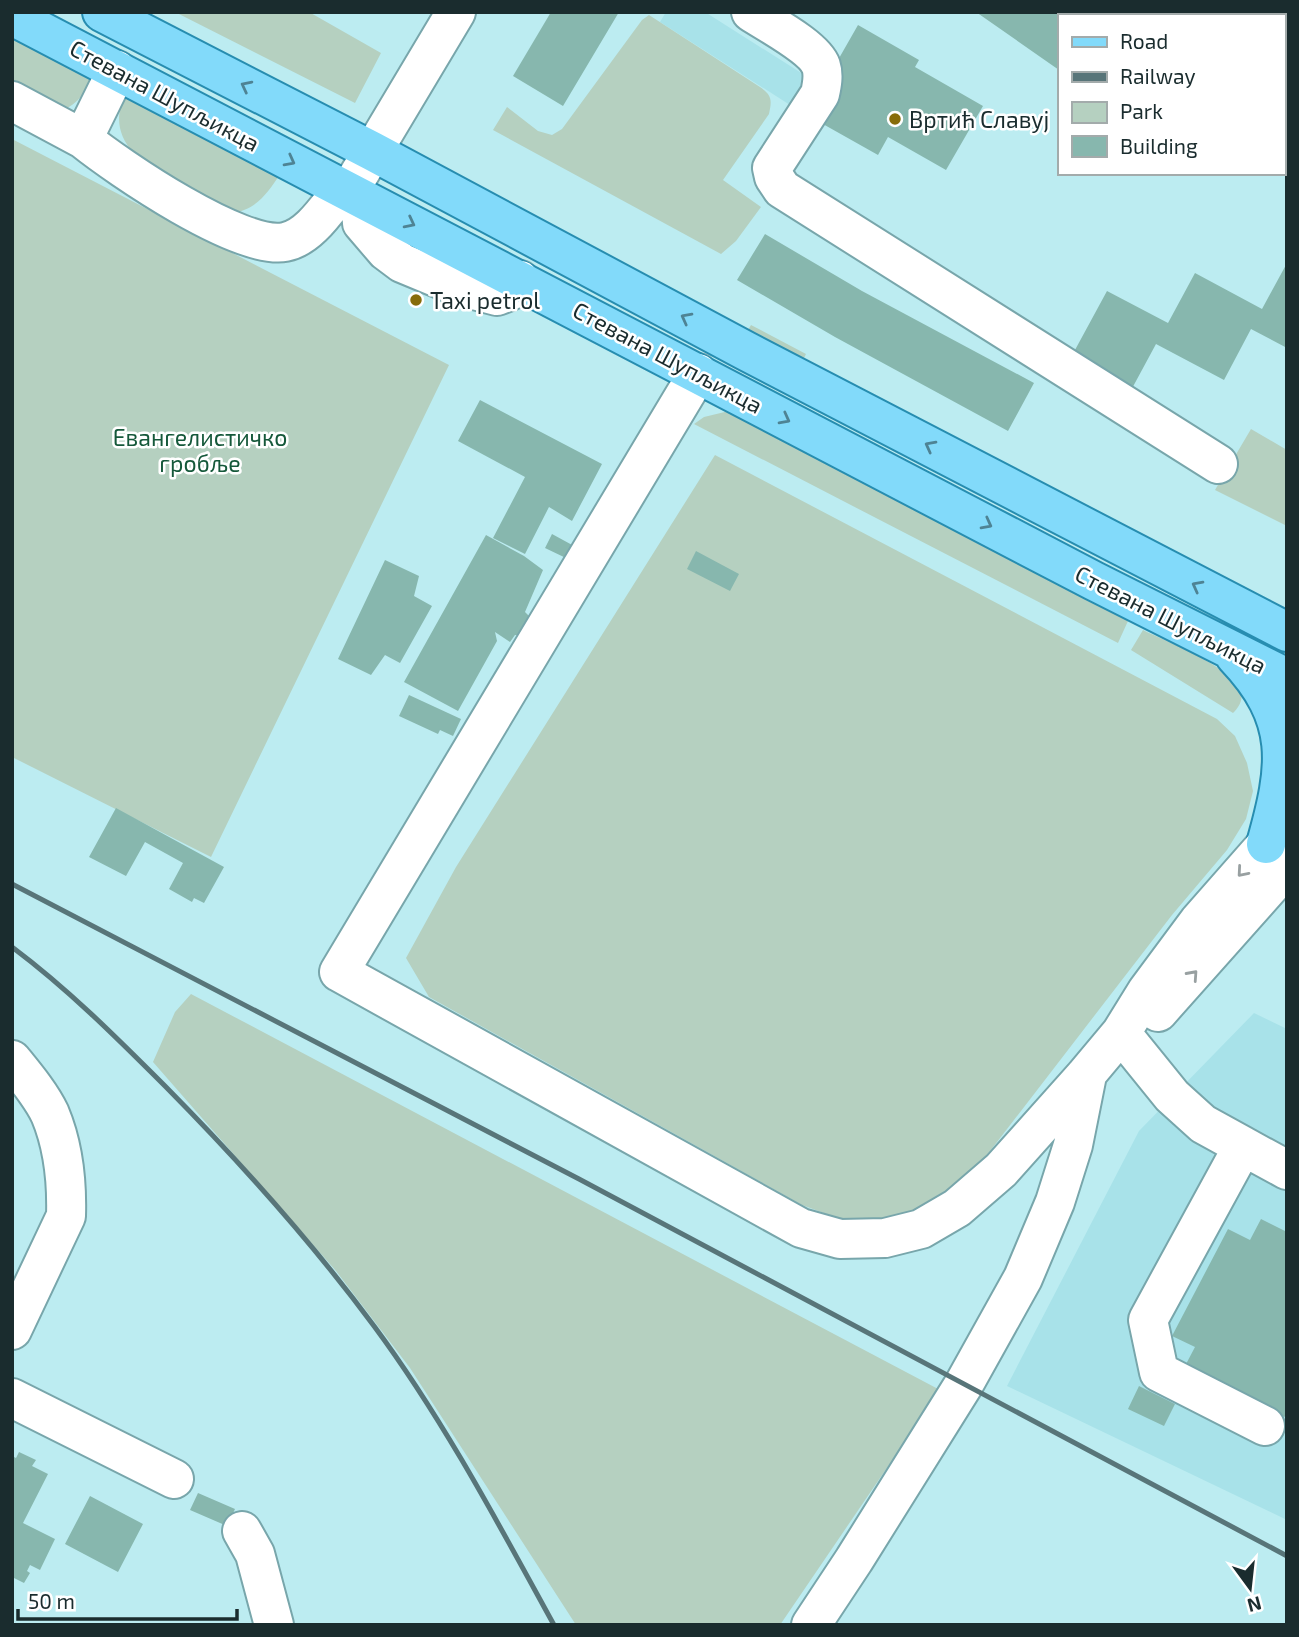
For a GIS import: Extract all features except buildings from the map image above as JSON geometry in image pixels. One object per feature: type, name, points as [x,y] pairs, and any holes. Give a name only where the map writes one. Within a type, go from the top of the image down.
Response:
[{"type":"main road","name":"Стевана Шупљикца","points":[[102,12],[1277,624]]},
{"type":"main road","name":"Стевана Шупљикца","points":[[12,16],[1094,581],[1287,678]]},
{"type":"main road","points":[[1224,645],[1257,679],[1273,712],[1282,743],[1280,844]]},
{"type":"street","points":[[12,101],[83,139],[148,186],[226,228],[257,240],[284,242],[300,236],[351,193],[372,151],[456,12]]},
{"type":"street","points":[[751,12],[813,54],[821,67],[823,82],[820,94],[772,168],[782,189],[1218,464]]},
{"type":"street","points":[[83,139],[117,70]]},
{"type":"street","points":[[698,373],[339,972],[801,1228],[840,1238],[885,1238],[921,1228],[957,1208],[1001,1170],[1085,1076],[1125,1037],[1147,991],[1199,921],[1280,844]]},
{"type":"street","points":[[1125,1037],[1172,1096],[1203,1124],[1287,1170]]},
{"type":"street","points":[[12,1060],[49,1112],[59,1141],[66,1200],[66,1216],[12,1330]]},
{"type":"street","points":[[811,1625],[957,1396],[1023,1278],[1055,1202],[1073,1145],[1085,1076]]},
{"type":"street","points":[[1243,1146],[1148,1320],[1158,1372],[1265,1426]]},
{"type":"street","points":[[12,1398],[174,1479]]},
{"type":"street","points":[[242,1531],[255,1554],[274,1625]]},
{"type":"shaded area","points":[[666,12],[705,12],[806,76],[790,105],[660,22]]},
{"type":"shaded area","points":[[1254,1013],[1287,1029],[1287,1520],[1007,1386],[1139,1131]]},
{"type":"green space","points":[[175,12],[309,12],[381,53],[355,103]]},
{"type":"green space","points":[[649,15],[760,87],[770,98],[769,114],[723,180],[761,207],[736,241],[721,254],[493,130],[507,107],[538,131],[552,135],[562,129],[642,20]]},
{"type":"green space","points":[[12,27],[93,73],[85,91],[73,105],[61,111],[12,88]]},
{"type":"green space","points":[[127,91],[280,174],[266,194],[254,205],[231,213],[134,154],[124,139],[119,123],[120,108]]},
{"type":"green space","name":"Евангелистичко гробље","points":[[12,139],[449,365],[211,857],[12,757]]},
{"type":"green space","points":[[751,325],[806,354],[800,366],[744,337]]},
{"type":"green space","points":[[733,410],[1128,621],[1118,643],[694,424],[704,417]]},
{"type":"green space","points":[[1251,429],[1287,450],[1287,526],[1215,490]]},
{"type":"green space","points":[[715,455],[1217,719],[1235,736],[1247,763],[1253,791],[1246,819],[1227,850],[1172,915],[977,1168],[939,1207],[859,1226],[802,1205],[429,997],[406,958],[456,867]]},
{"type":"green space","points":[[1143,630],[1198,656],[1226,674],[1236,683],[1241,693],[1241,702],[1235,711],[1233,713],[1131,650]]},
{"type":"green space","points":[[191,994],[940,1390],[780,1625],[576,1625],[410,1368],[336,1271],[153,1062],[175,1012]]},
{"type":"railway","points":[[12,884],[579,1179],[1287,1556]]},
{"type":"railway","points":[[12,947],[72,997],[165,1086],[247,1172],[325,1263],[374,1326],[423,1398],[469,1472],[554,1625]]},
{"type":"place","name":"Вртић Славуј","points":[[895,119]]},
{"type":"place","name":"Taxi petrol","points":[[416,300]]}]
